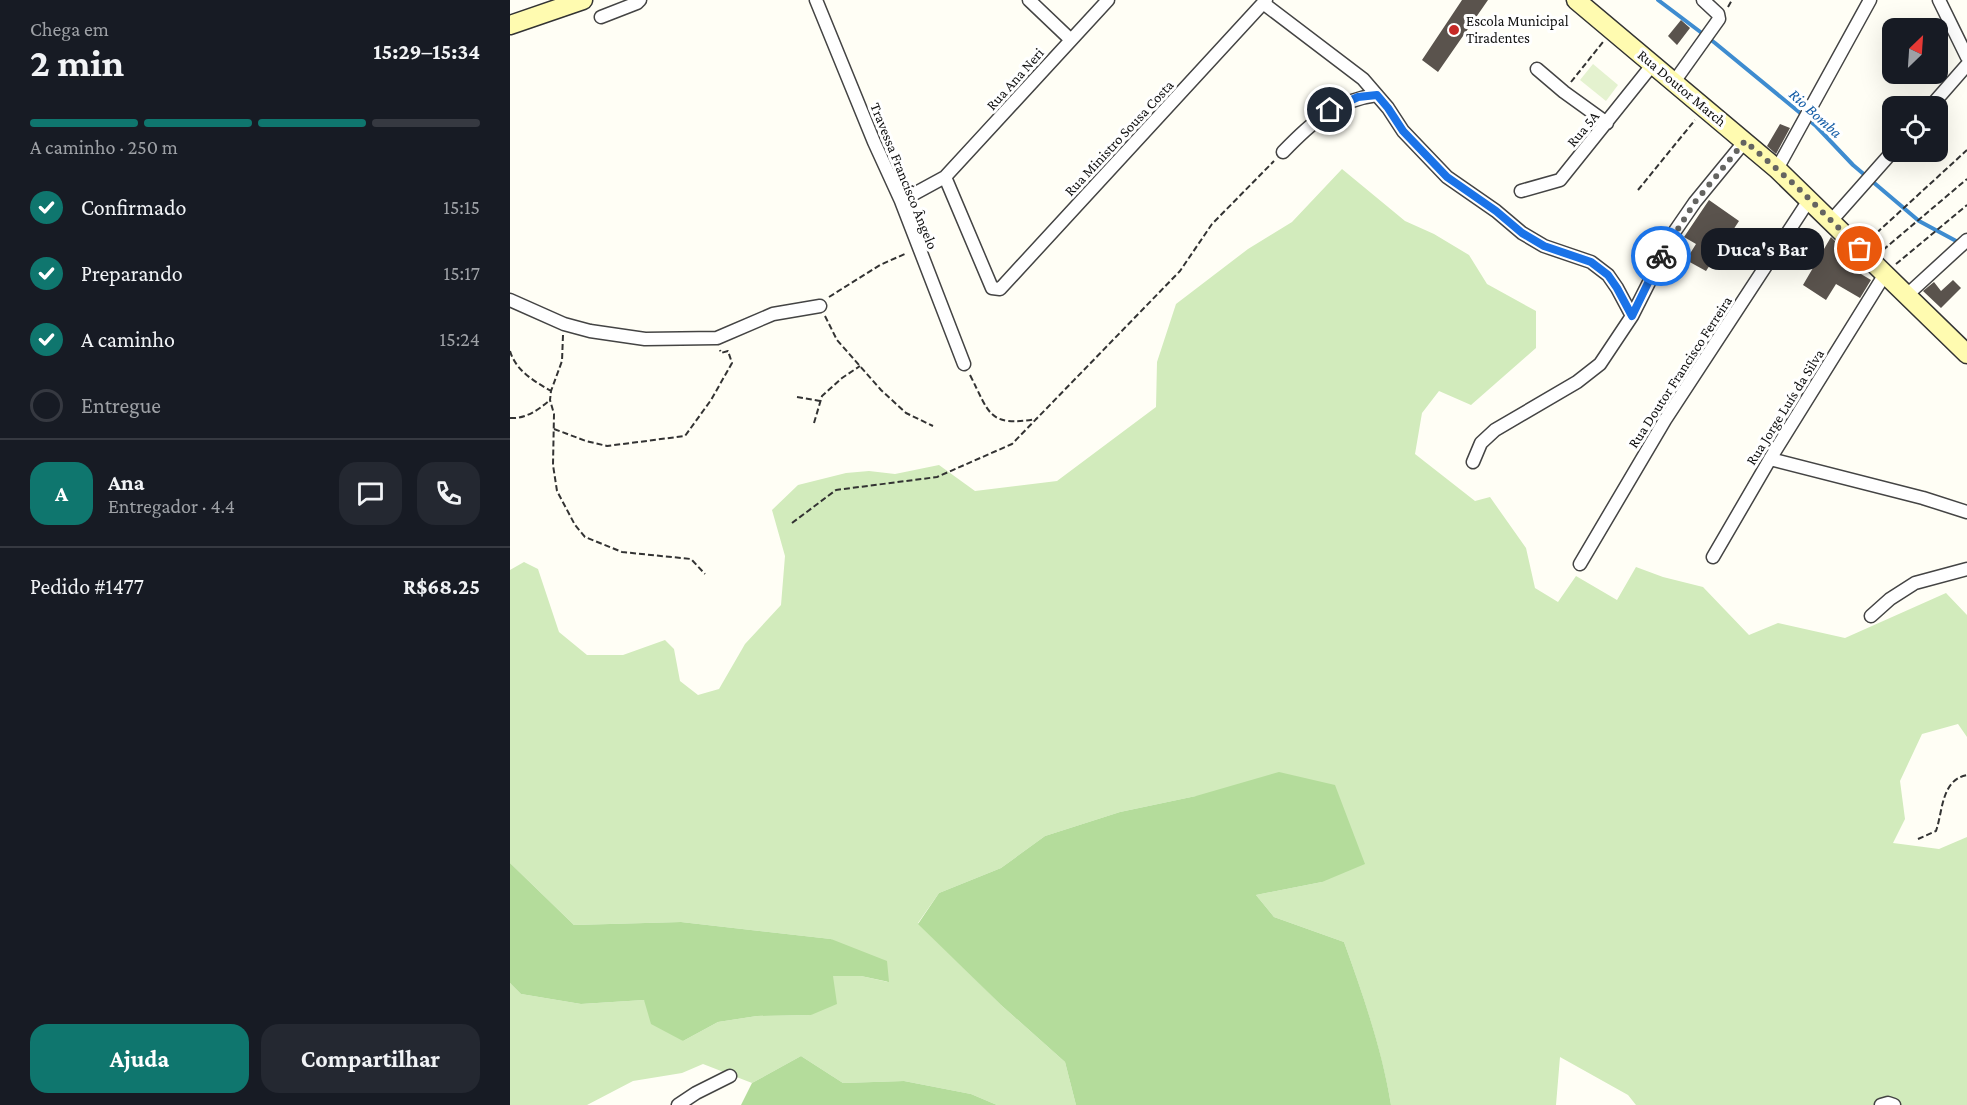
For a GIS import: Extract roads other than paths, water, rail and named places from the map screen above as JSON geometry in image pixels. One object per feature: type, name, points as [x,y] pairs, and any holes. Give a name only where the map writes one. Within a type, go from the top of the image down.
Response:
[{"type":"main road","points":[[510,25],[583,0]]},
{"type":"main road","name":"Rua Doutor March","points":[[1586,3],[1653,64],[1777,169],[1967,354]]},
{"type":"street","points":[[601,16],[640,0]]},
{"type":"street","name":"Travessa Francisco Ângelo","points":[[816,0],[874,142],[901,201],[964,364]]},
{"type":"street","points":[[1029,0],[1071,40]]},
{"type":"street","name":"Rua Ana Neri","points":[[901,201],[945,177],[1108,0]]},
{"type":"street","points":[[1674,82],[1719,19],[1718,14],[1703,0]]},
{"type":"street","points":[[1777,169],[1870,0]]},
{"type":"street","points":[[1939,0],[1967,57]]},
{"type":"street","points":[[1264,1],[1363,79],[1388,108],[1403,131],[1447,177],[1496,211],[1522,233],[1544,246],[1591,262],[1608,275],[1632,316]]},
{"type":"street","name":"Rua Ministro Sousa Costa","points":[[945,177],[992,288],[1000,289],[1264,1]]},
{"type":"street","name":"Rua 5A","points":[[1521,191],[1560,180],[1653,64]]},
{"type":"street","points":[[1940,96],[1967,65]]},
{"type":"street","points":[[1537,69],[1607,123]]},
{"type":"street","points":[[1283,152],[1297,137],[1330,110],[1358,97],[1377,95]]},
{"type":"street","points":[[1473,462],[1481,443],[1495,430],[1592,372],[1600,364],[1632,316],[1675,231],[1695,202],[1745,141]]},
{"type":"street","points":[[1831,221],[1883,162]]},
{"type":"street","name":"Rua Doutor Francisco Ferreira","points":[[1580,564],[1665,420],[1809,200]]},
{"type":"street","points":[[1907,295],[1964,244]]},
{"type":"street","name":"Rua Jorge Luís da Silva","points":[[1713,557],[1770,459],[1872,261]]},
{"type":"street","points":[[510,300],[564,324],[590,331],[645,339],[717,338],[773,314],[820,306]]},
{"type":"street","points":[[1770,459],[1923,498],[1967,512]]},
{"type":"street","points":[[1871,615],[1915,583],[1967,569]]},
{"type":"street","points":[[678,1105],[730,1076]]},
{"type":"street","points":[[1881,1105],[1888,1102],[1894,1105]]},
{"type":"waterway","name":"Rio Bomba","points":[[1658,0],[1715,43],[1816,126],[1853,165],[1919,221],[1958,242]]},
{"type":"place","name":"Escola Municipal Tiradentes","points":[[1454,30]]},
{"type":"place","name":"Duca's Bar","points":[[1860,249]]}]
